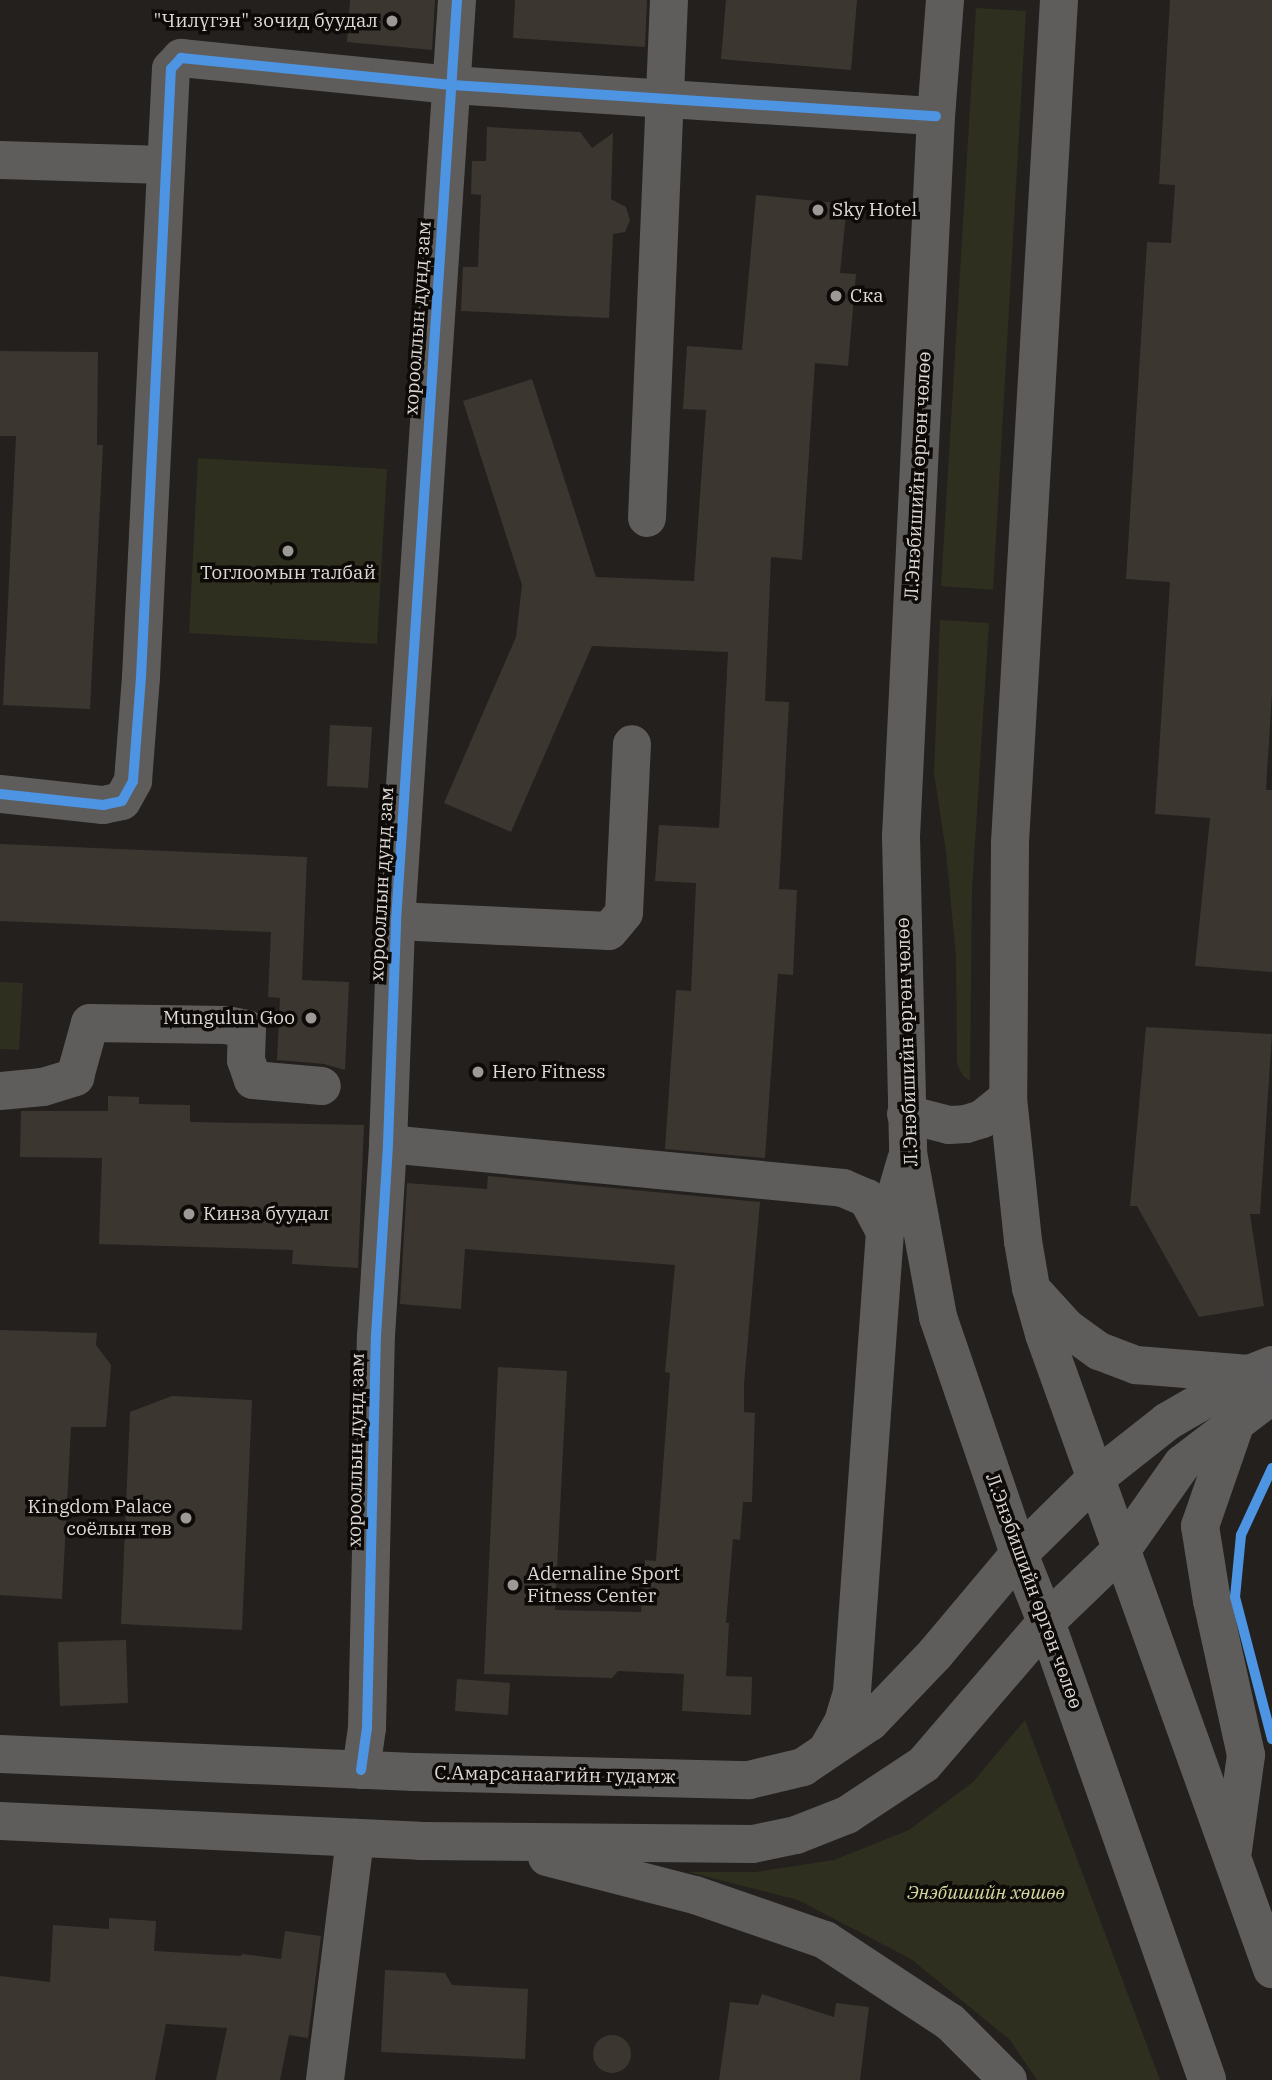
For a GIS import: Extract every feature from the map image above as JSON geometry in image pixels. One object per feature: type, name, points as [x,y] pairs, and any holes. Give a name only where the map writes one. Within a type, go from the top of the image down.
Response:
[{"type":"main road","name":"Л.Энэбишийн өргөн чөлөө","points":[[945,0],[936,116],[901,836],[908,1153],[939,1317],[1019,1554],[1046,1622],[1207,2080]]},
{"type":"main road","points":[[1059,0],[1010,843],[1009,1098],[1023,1241],[1031,1288],[1044,1334],[1272,1969]]},
{"type":"main road","points":[[906,1114],[949,1125],[966,1124],[982,1119],[1009,1098]]},
{"type":"main road","points":[[827,1750],[843,1722],[852,1692],[885,1232],[908,1153]]},
{"type":"main road","points":[[1031,1288],[1067,1328],[1099,1351],[1136,1365],[1264,1378]]},
{"type":"main road","points":[[1232,1856],[1246,1755],[1212,1601],[1200,1526],[1237,1419]]},
{"type":"main road","name":"С.Амарсанаагийн гудамж","points":[[0,1754],[361,1770],[749,1780],[803,1767],[870,1722],[935,1654],[1019,1554],[1097,1477]]},
{"type":"main road","points":[[0,1821],[487,1842],[753,1844],[796,1835],[847,1815],[924,1763],[1046,1622],[1122,1548]]},
{"type":"main road","points":[[487,1842],[695,1895],[825,1940],[950,2022],[1008,2080]]},
{"type":"street","name":"хорооллын дунд зам","points":[[361,1770],[367,1728],[376,1336],[388,1144],[396,921],[457,0]]},
{"type":"street","points":[[647,518],[669,0]]},
{"type":"street","points":[[0,794],[103,805],[122,801],[133,781],[141,677],[171,69],[181,58],[452,85],[936,116]]},
{"type":"street","points":[[0,160],[165,165]]},
{"type":"street","points":[[396,921],[609,931],[624,913],[632,744]]},
{"type":"street","points":[[0,1091],[43,1087],[75,1077],[90,1023],[213,1024],[247,1029],[246,1060],[253,1080],[321,1086]]},
{"type":"street","points":[[388,1144],[843,1188],[867,1198],[885,1232]]},
{"type":"street","points":[[1122,1548],[1182,1464],[1237,1419],[1264,1378]]},
{"type":"street","points":[[1097,1477],[1168,1421],[1264,1378]]},
{"type":"street","points":[[325,2080],[355,1838]]},
{"type":"green space","points":[[976,8],[1026,11],[993,590],[941,586]]},
{"type":"green space","name":"Тоглоомын талбай","points":[[198,458],[387,469],[377,644],[189,633]]},
{"type":"green space","points":[[940,620],[989,623],[972,890],[970,1081],[963,1076],[957,1064],[956,957],[946,852],[934,773]]},
{"type":"green space","points":[[0,982],[23,983],[19,1050],[0,1049]]},
{"type":"green space","name":"Энэбишийн хөшөө","points":[[1025,1720],[1160,2080],[1037,2080],[1010,2040],[911,1959],[798,1900],[688,1872],[755,1872],[834,1860],[909,1830],[973,1782]]},
{"type":"building","name":"\"Чилүгэн\" зочид буудал","points":[[350,0],[435,0],[432,50],[347,42]]},
{"type":"building","points":[[515,0],[647,0],[645,47],[513,38]]},
{"type":"building","points":[[726,0],[857,0],[851,70],[721,59]]},
{"type":"building","points":[[1170,0],[1272,0],[1272,692],[1266,790],[1272,790],[1272,972],[1195,966],[1210,818],[1155,814],[1170,582],[1126,579],[1147,242],[1171,243],[1175,185],[1159,184]]},
{"type":"building","points":[[487,127],[580,132],[592,148],[613,133],[611,199],[626,207],[630,220],[625,232],[613,234],[609,318],[461,311],[463,267],[478,267],[481,195],[471,194],[472,161],[486,161]]},
{"type":"building","points":[[756,195],[847,204],[840,273],[856,274],[848,366],[815,363],[802,560],[771,557],[765,701],[789,702],[779,889],[797,890],[793,975],[778,974],[765,1158],[665,1149],[676,990],[691,991],[696,883],[655,881],[659,825],[719,828],[728,652],[592,646],[511,832],[444,803],[516,637],[522,585],[463,401],[532,379],[596,577],[694,581],[706,410],[683,409],[687,346],[742,350]]},
{"type":"building","points":[[0,351],[98,352],[97,445],[103,445],[90,709],[3,705],[16,436],[0,436]]},
{"type":"building","points":[[330,725],[372,727],[368,788],[327,786]]},
{"type":"building","points":[[0,844],[307,857],[302,980],[349,982],[345,1070],[324,1064],[277,1060],[280,998],[268,997],[271,932],[0,921]]},
{"type":"building","points":[[1146,1027],[1272,1034],[1260,1214],[1250,1214],[1264,1306],[1199,1317],[1137,1206],[1130,1206]]},
{"type":"building","points":[[108,1096],[139,1097],[139,1104],[190,1105],[190,1122],[364,1125],[358,1268],[292,1264],[293,1250],[99,1244],[102,1158],[20,1157],[21,1111],[108,1111]]},
{"type":"building","points":[[488,1176],[760,1202],[744,1384],[744,1412],[755,1413],[752,1502],[743,1502],[740,1540],[733,1539],[726,1623],[729,1623],[726,1676],[752,1677],[751,1715],[682,1711],[684,1674],[618,1671],[612,1678],[484,1674],[498,1367],[567,1371],[555,1610],[641,1612],[645,1560],[656,1561],[670,1373],[665,1372],[675,1265],[465,1249],[461,1309],[400,1304],[407,1183],[487,1189]]},
{"type":"building","points":[[0,1330],[97,1333],[96,1345],[111,1365],[106,1427],[71,1427],[62,1599],[0,1595]]},
{"type":"building","name":"Kingdom Palace соёлын төв","points":[[172,1396],[252,1400],[242,1630],[121,1624],[130,1412]]},
{"type":"building","points":[[126,1640],[128,1703],[60,1706],[58,1642]]},
{"type":"building","points":[[457,1679],[510,1683],[508,1715],[455,1711]]},
{"type":"building","points":[[109,1918],[156,1921],[154,1951],[242,1954],[281,1959],[285,1931],[321,1936],[308,2038],[289,2035],[280,2080],[216,2080],[227,2028],[166,2024],[155,2080],[0,2080],[0,1976],[50,1982],[53,1925],[109,1929]]},
{"type":"building","points":[[385,1970],[445,1973],[452,1985],[528,1989],[525,2059],[381,2052]]},
{"type":"building","points":[[762,1994],[834,2017],[836,2003],[869,2007],[860,2080],[719,2080],[730,2002],[758,2005]]},
{"type":"building","points":[[612,2035],[625,2041],[631,2054],[625,2067],[612,2073],[599,2067],[593,2054],[599,2041]]},
{"type":"cycle path","points":[[361,1770],[367,1728],[376,1336],[388,1144],[396,921],[457,0]]},
{"type":"cycle path","points":[[0,794],[103,805],[122,801],[133,781],[141,677],[171,69],[181,58],[452,85],[936,116]]},
{"type":"cycle path","points":[[1272,1468],[1241,1535],[1235,1597],[1272,1739]]},
{"type":"place","name":"\"Чилүгэн\" зочид буудал","points":[[392,21]]},
{"type":"place","name":"Sky Hotel","points":[[818,210]]},
{"type":"place","name":"Ска","points":[[836,296]]},
{"type":"place","name":"Тоглоомын талбай","points":[[288,551]]},
{"type":"place","name":"Mungulun Goo","points":[[311,1018]]},
{"type":"place","name":"Hero Fitness","points":[[478,1072]]},
{"type":"place","name":"Кинза буудал","points":[[189,1214]]},
{"type":"place","name":"Kingdom Palace соёлын төв","points":[[186,1518]]},
{"type":"place","name":"Adernaline Sport Fitness Center","points":[[513,1585]]}]
